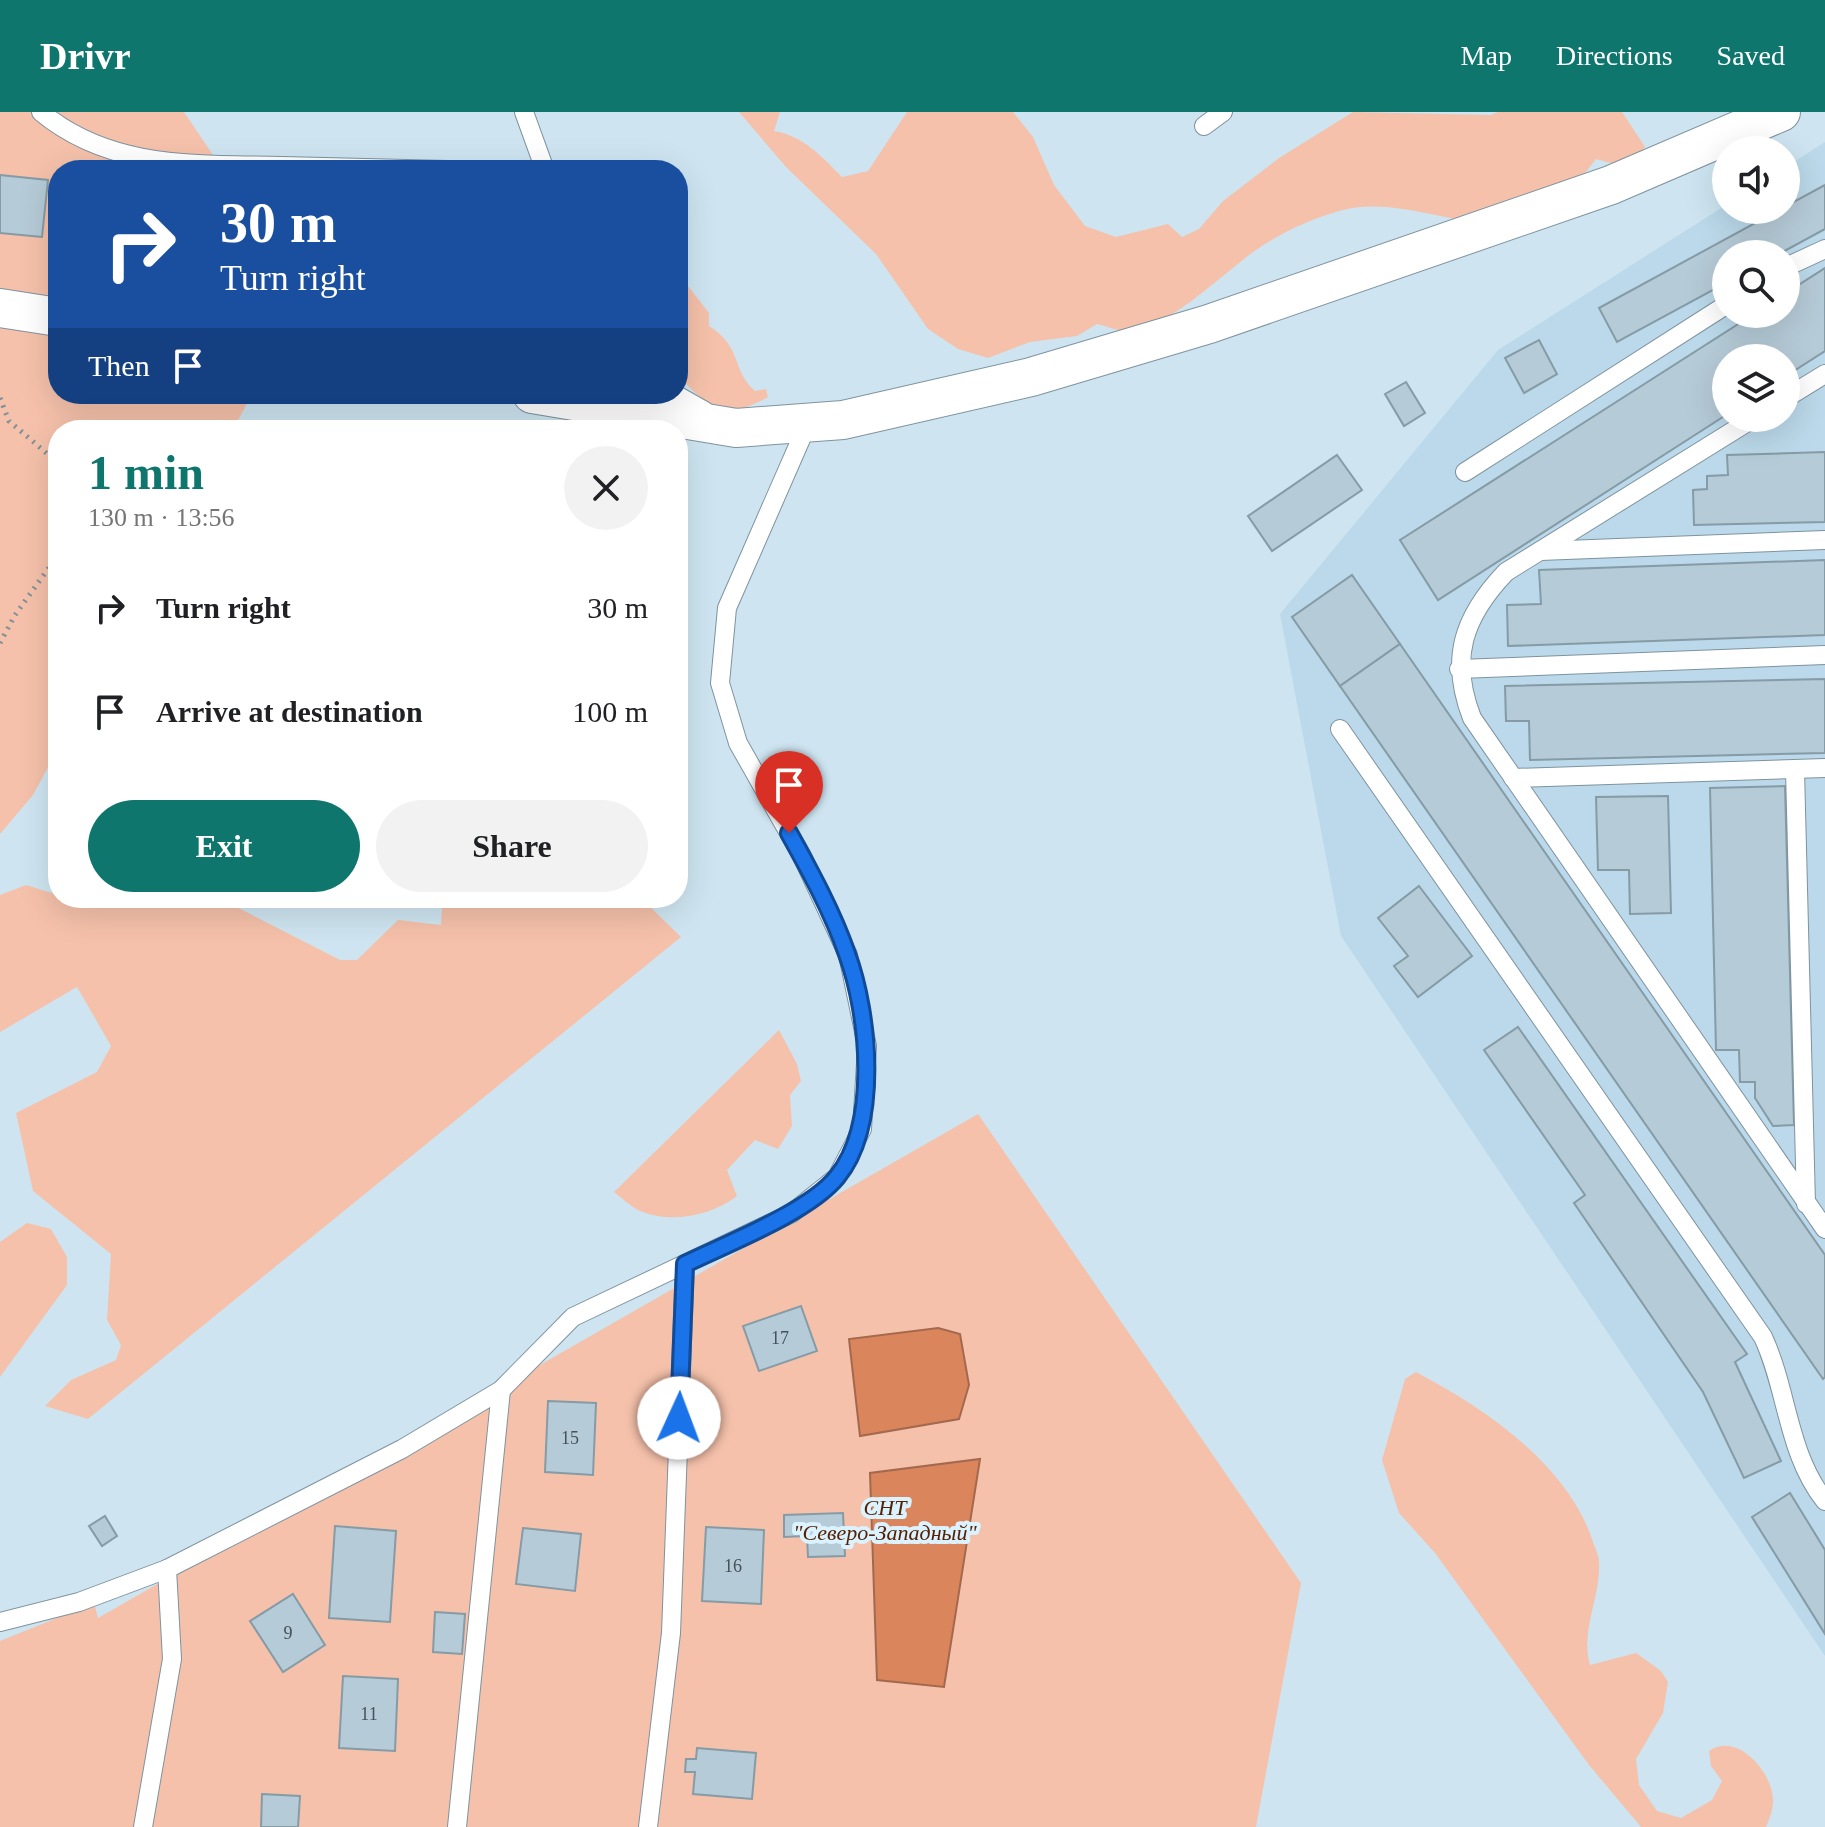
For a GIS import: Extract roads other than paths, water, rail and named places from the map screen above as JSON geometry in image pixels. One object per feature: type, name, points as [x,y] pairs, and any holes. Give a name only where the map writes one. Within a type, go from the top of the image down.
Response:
[{"type":"street","points":[[592,404],[736,428],[843,420],[1031,377],[1209,324],[1611,185],[1781,112]]},
{"type":"lane","points":[[41,112],[107,150],[149,160]]},
{"type":"lane","points":[[524,112],[541,160]]},
{"type":"lane","points":[[1204,126],[1223,112]]},
{"type":"lane","points":[[1800,261],[1825,249]]},
{"type":"lane","points":[[1465,472],[1712,314]]},
{"type":"lane","points":[[1800,389],[1825,374]]},
{"type":"lane","points":[[688,401],[736,428]]},
{"type":"lane","points":[[0,1622],[79,1602],[167,1569],[402,1449],[501,1390],[573,1317],[792,1213],[837,1177],[862,1129],[867,1046],[848,955],[802,856],[738,743],[720,683],[727,608],[808,423]]},
{"type":"lane","points":[[1731,432],[1506,572],[1481,598],[1466,630],[1459,669],[1464,698],[1472,718],[1825,1229]]},
{"type":"lane","points":[[1539,551],[1825,540]]},
{"type":"lane","points":[[1459,669],[1825,655]]},
{"type":"lane","points":[[1340,729],[1763,1337],[1777,1366],[1793,1440],[1810,1482],[1825,1501]]},
{"type":"lane","points":[[1513,778],[1825,768]]},
{"type":"lane","points":[[1795,770],[1806,1204]]},
{"type":"lane","points":[[648,1827],[671,1633],[685,1264]]},
{"type":"lane","points":[[457,1827],[501,1390]]},
{"type":"lane","points":[[143,1827],[172,1659],[167,1569]]},
{"type":"park label","name":"СНТ \"Северо-Западный\"","points":[[885,1520]]}]
